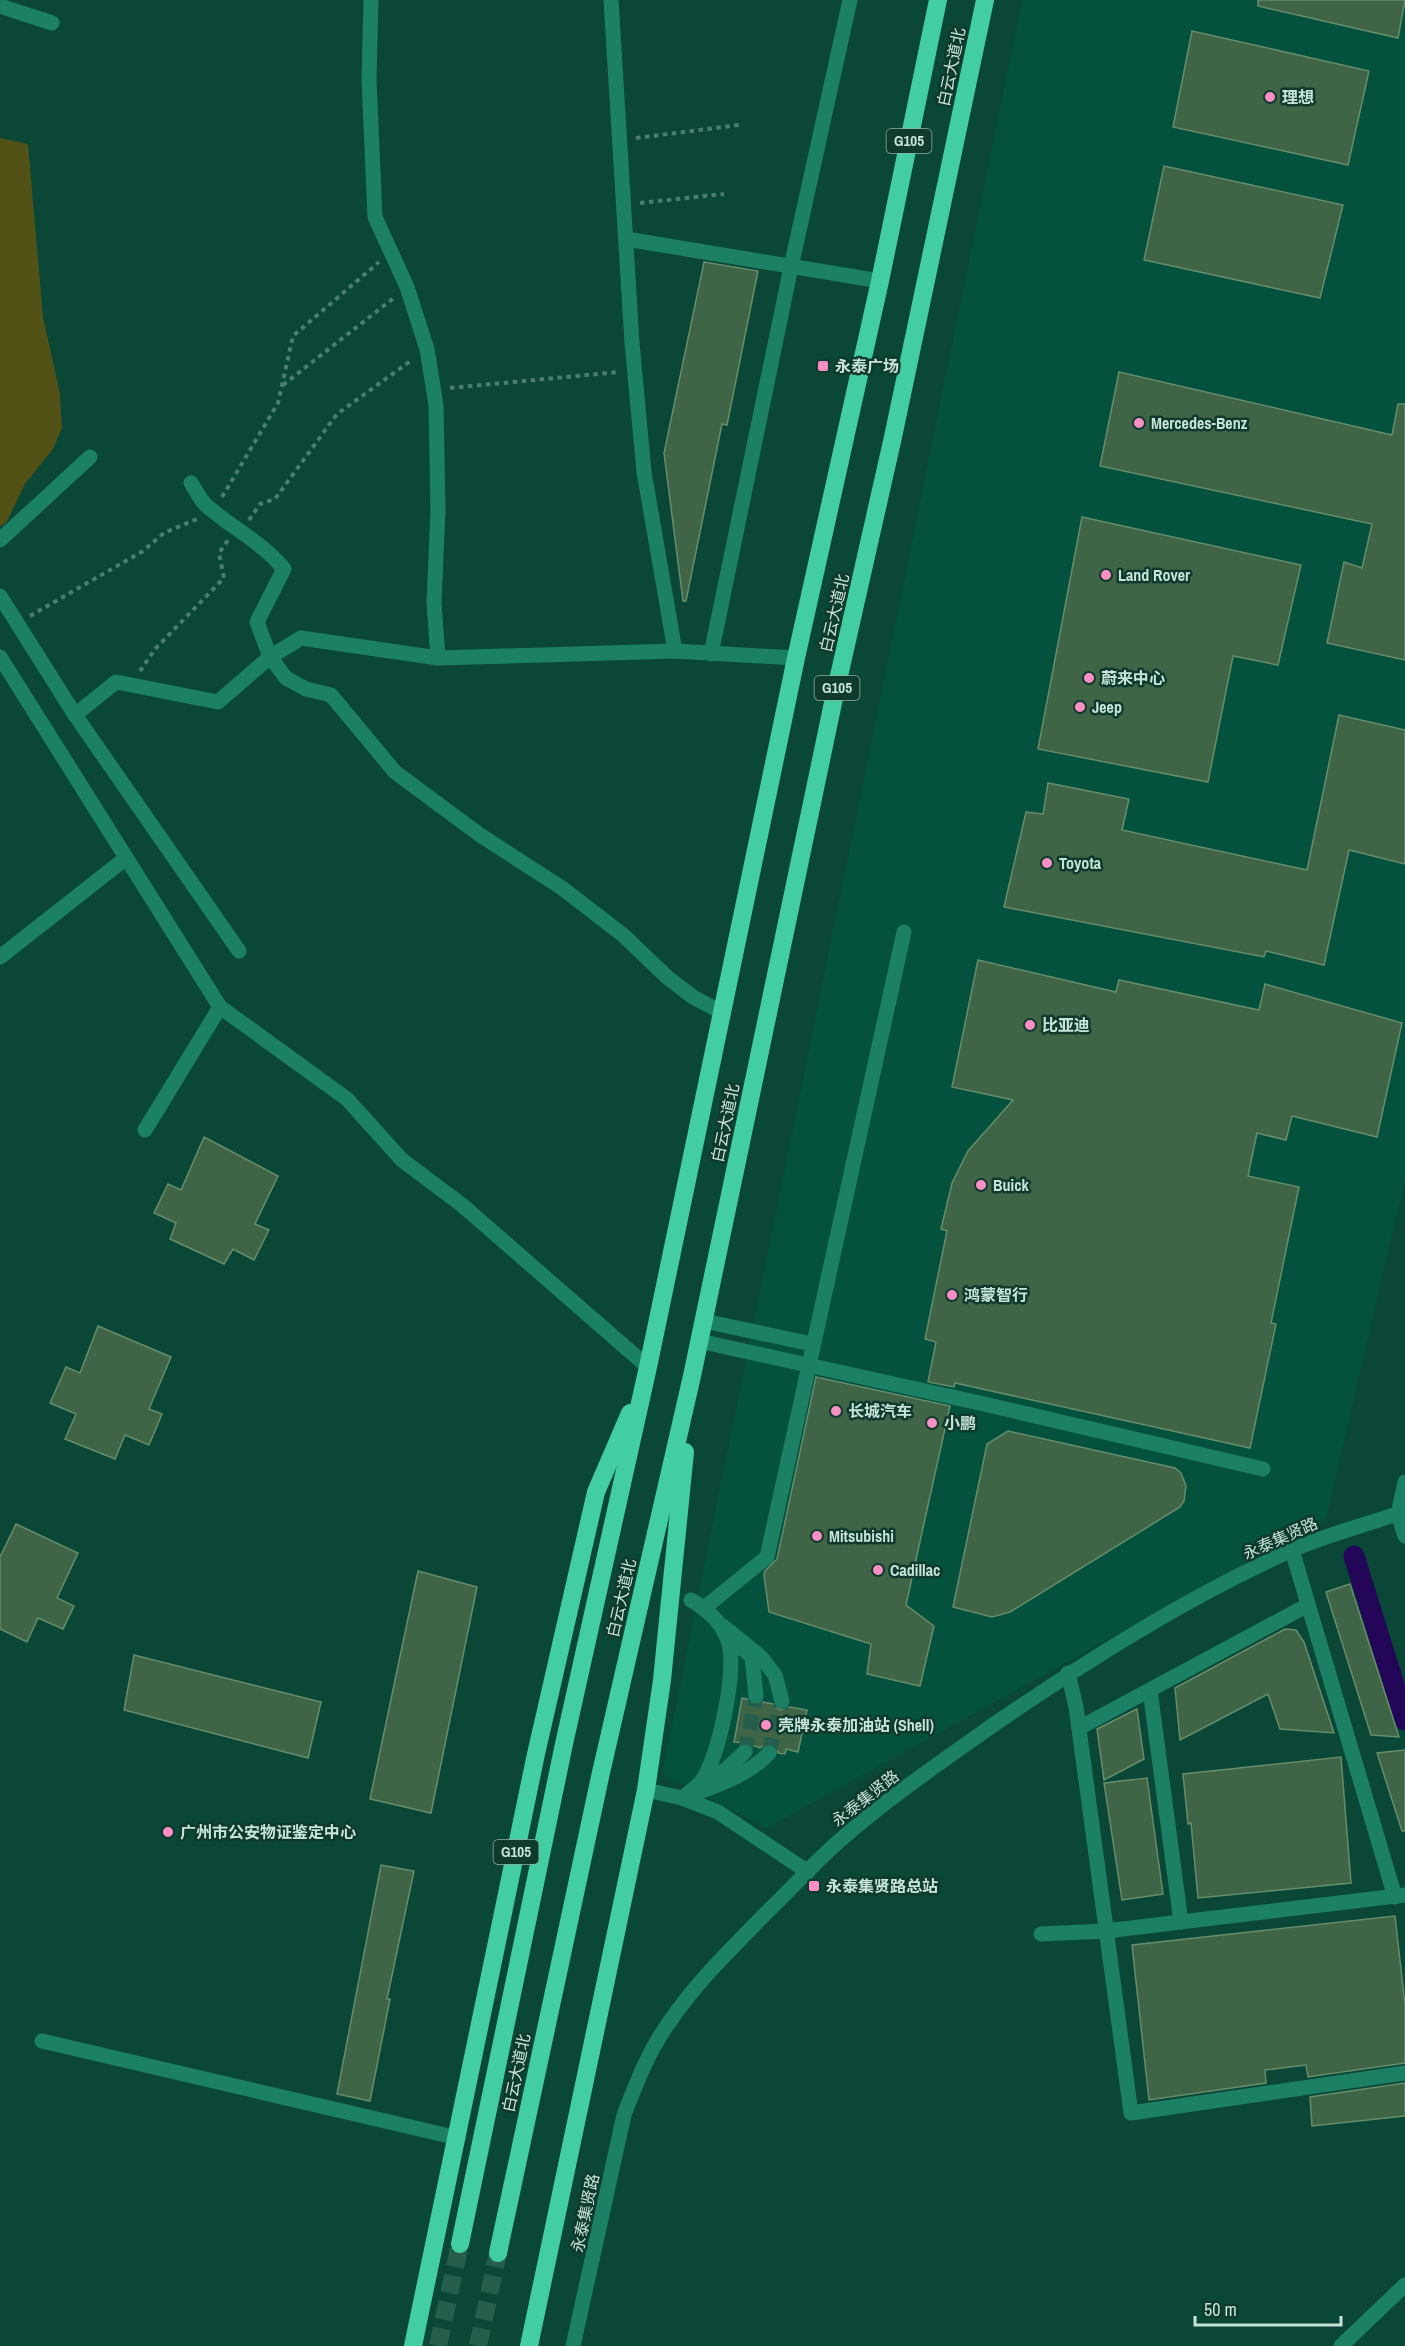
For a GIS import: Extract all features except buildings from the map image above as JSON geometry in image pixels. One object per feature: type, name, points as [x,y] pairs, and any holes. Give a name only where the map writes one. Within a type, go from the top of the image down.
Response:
[{"type":"highway","name":"白云大道北","points":[[460,2244],[564,1744],[648,1366],[796,658],[880,281],[938,0]]},
{"type":"highway","name":"白云大道北","points":[[498,2253],[597,1788],[704,1321],[834,698],[893,437],[985,0]]},
{"type":"highway","name":"G105","points":[[413,2346],[536,1754],[596,1492],[648,1366]]},
{"type":"highway","name":"G105","points":[[529,2346],[646,1790],[662,1680],[692,1376]]},
{"type":"street","points":[[371,0],[369,80],[375,217],[407,287],[427,349],[436,405],[438,510],[434,603],[438,658]]},
{"type":"street","points":[[611,0],[634,371],[644,472],[675,651]]},
{"type":"street","points":[[711,654],[791,267],[850,0]]},
{"type":"street","points":[[0,6],[52,23]]},
{"type":"street","points":[[626,239],[880,281]]},
{"type":"street","points":[[0,540],[90,457]]},
{"type":"street","points":[[191,483],[205,505],[234,529],[272,554],[284,569],[257,622],[270,657],[285,678],[306,689],[331,695],[395,772],[480,836],[562,888],[623,935],[693,997],[723,1013]]},
{"type":"street","points":[[0,596],[75,715],[239,951]]},
{"type":"street","points":[[75,715],[116,682],[218,702],[270,657],[301,638],[438,658],[675,651],[796,658]]},
{"type":"street","points":[[0,657],[220,1007],[347,1099],[402,1160],[462,1204],[648,1366]]},
{"type":"street","points":[[0,957],[126,858]]},
{"type":"street","points":[[756,1696],[752,1657],[697,1604],[767,1557],[904,932]]},
{"type":"street","points":[[145,1130],[220,1007]]},
{"type":"street","points":[[704,1321],[812,1344]]},
{"type":"street","points":[[699,1341],[1263,1469]]},
{"type":"street","points":[[1405,1482],[1401,1512],[1405,1536]]},
{"type":"street","name":"永泰集贤路","points":[[573,2346],[624,2115],[647,2058],[668,2024],[698,1985],[735,1945],[837,1843],[899,1792],[1068,1673],[1164,1616],[1292,1550],[1401,1512]]},
{"type":"street","points":[[1041,1934],[1106,1931],[1400,1896],[1292,1550]]},
{"type":"street","points":[[1079,1728],[1308,1605]]},
{"type":"street","points":[[721,1627],[761,1657],[775,1675],[782,1701]]},
{"type":"street","points":[[701,1783],[709,1767],[730,1689],[729,1644],[721,1627]]},
{"type":"street","points":[[1068,1673],[1079,1728],[1131,2113],[1405,2073]]},
{"type":"street","points":[[1150,1690],[1181,1922]]},
{"type":"street","points":[[682,1798],[701,1783],[725,1770],[745,1752]]},
{"type":"street","points":[[682,1798],[715,1786],[762,1761],[769,1753]]},
{"type":"street","points":[[646,1790],[682,1798],[718,1812],[808,1872]]},
{"type":"street","points":[[42,2041],[458,2138]]},
{"type":"street","points":[[1341,2346],[1405,2285]]},
{"type":"street","points":[[1386,2303],[1400,2303],[1405,2306]]},
{"type":"path","points":[[620,140],[739,125]]},
{"type":"path","points":[[624,205],[724,194]]},
{"type":"path","points":[[17,623],[143,551],[164,533],[214,511],[278,403],[292,336],[391,252]]},
{"type":"path","points":[[282,386],[407,287]]},
{"type":"path","points":[[130,686],[156,648],[224,578],[219,553],[234,529],[243,528],[260,504],[275,499],[337,414],[427,349]]},
{"type":"path","points":[[433,389],[634,371]]},
{"type":"shaded area","points":[[1022,0],[1405,0],[1405,1179],[1326,1519],[767,1828],[662,1774]]},
{"type":"shaded area","points":[[0,138],[28,144],[43,317],[60,394],[62,428],[53,449],[25,484],[6,523],[0,526]]},
{"type":"waterway","points":[[1354,1556],[1405,1720]]},
{"type":"tunnel","points":[[745,1752],[756,1696]]},
{"type":"tunnel","points":[[769,1753],[782,1701]]},
{"type":"tunnel","points":[[438,2346],[460,2244]]},
{"type":"tunnel","points":[[478,2346],[498,2253]]},
{"type":"place","name":"理想","points":[[1270,97]]},
{"type":"place","name":"永泰广场","points":[[823,366]]},
{"type":"place","name":"Mercedes-Benz","points":[[1139,423]]},
{"type":"place","name":"Land Rover","points":[[1106,575]]},
{"type":"place","name":"蔚来中心","points":[[1089,678]]},
{"type":"place","name":"Jeep","points":[[1080,707]]},
{"type":"place","name":"Toyota","points":[[1047,863]]},
{"type":"place","name":"比亚迪","points":[[1030,1025]]},
{"type":"place","name":"Buick","points":[[981,1185]]},
{"type":"place","name":"鸿蒙智行","points":[[952,1295]]},
{"type":"place","name":"长城汽车","points":[[836,1411]]},
{"type":"place","name":"小鹏","points":[[932,1423]]},
{"type":"place","name":"Mitsubishi","points":[[817,1536]]},
{"type":"place","name":"Cadillac","points":[[878,1570]]},
{"type":"place","name":"壳牌永泰加油站 (Shell)","points":[[766,1725]]},
{"type":"place","name":"广州市公安物证鉴定中心","points":[[168,1832]]},
{"type":"place","name":"永泰集贤路总站","points":[[814,1886]]}]
